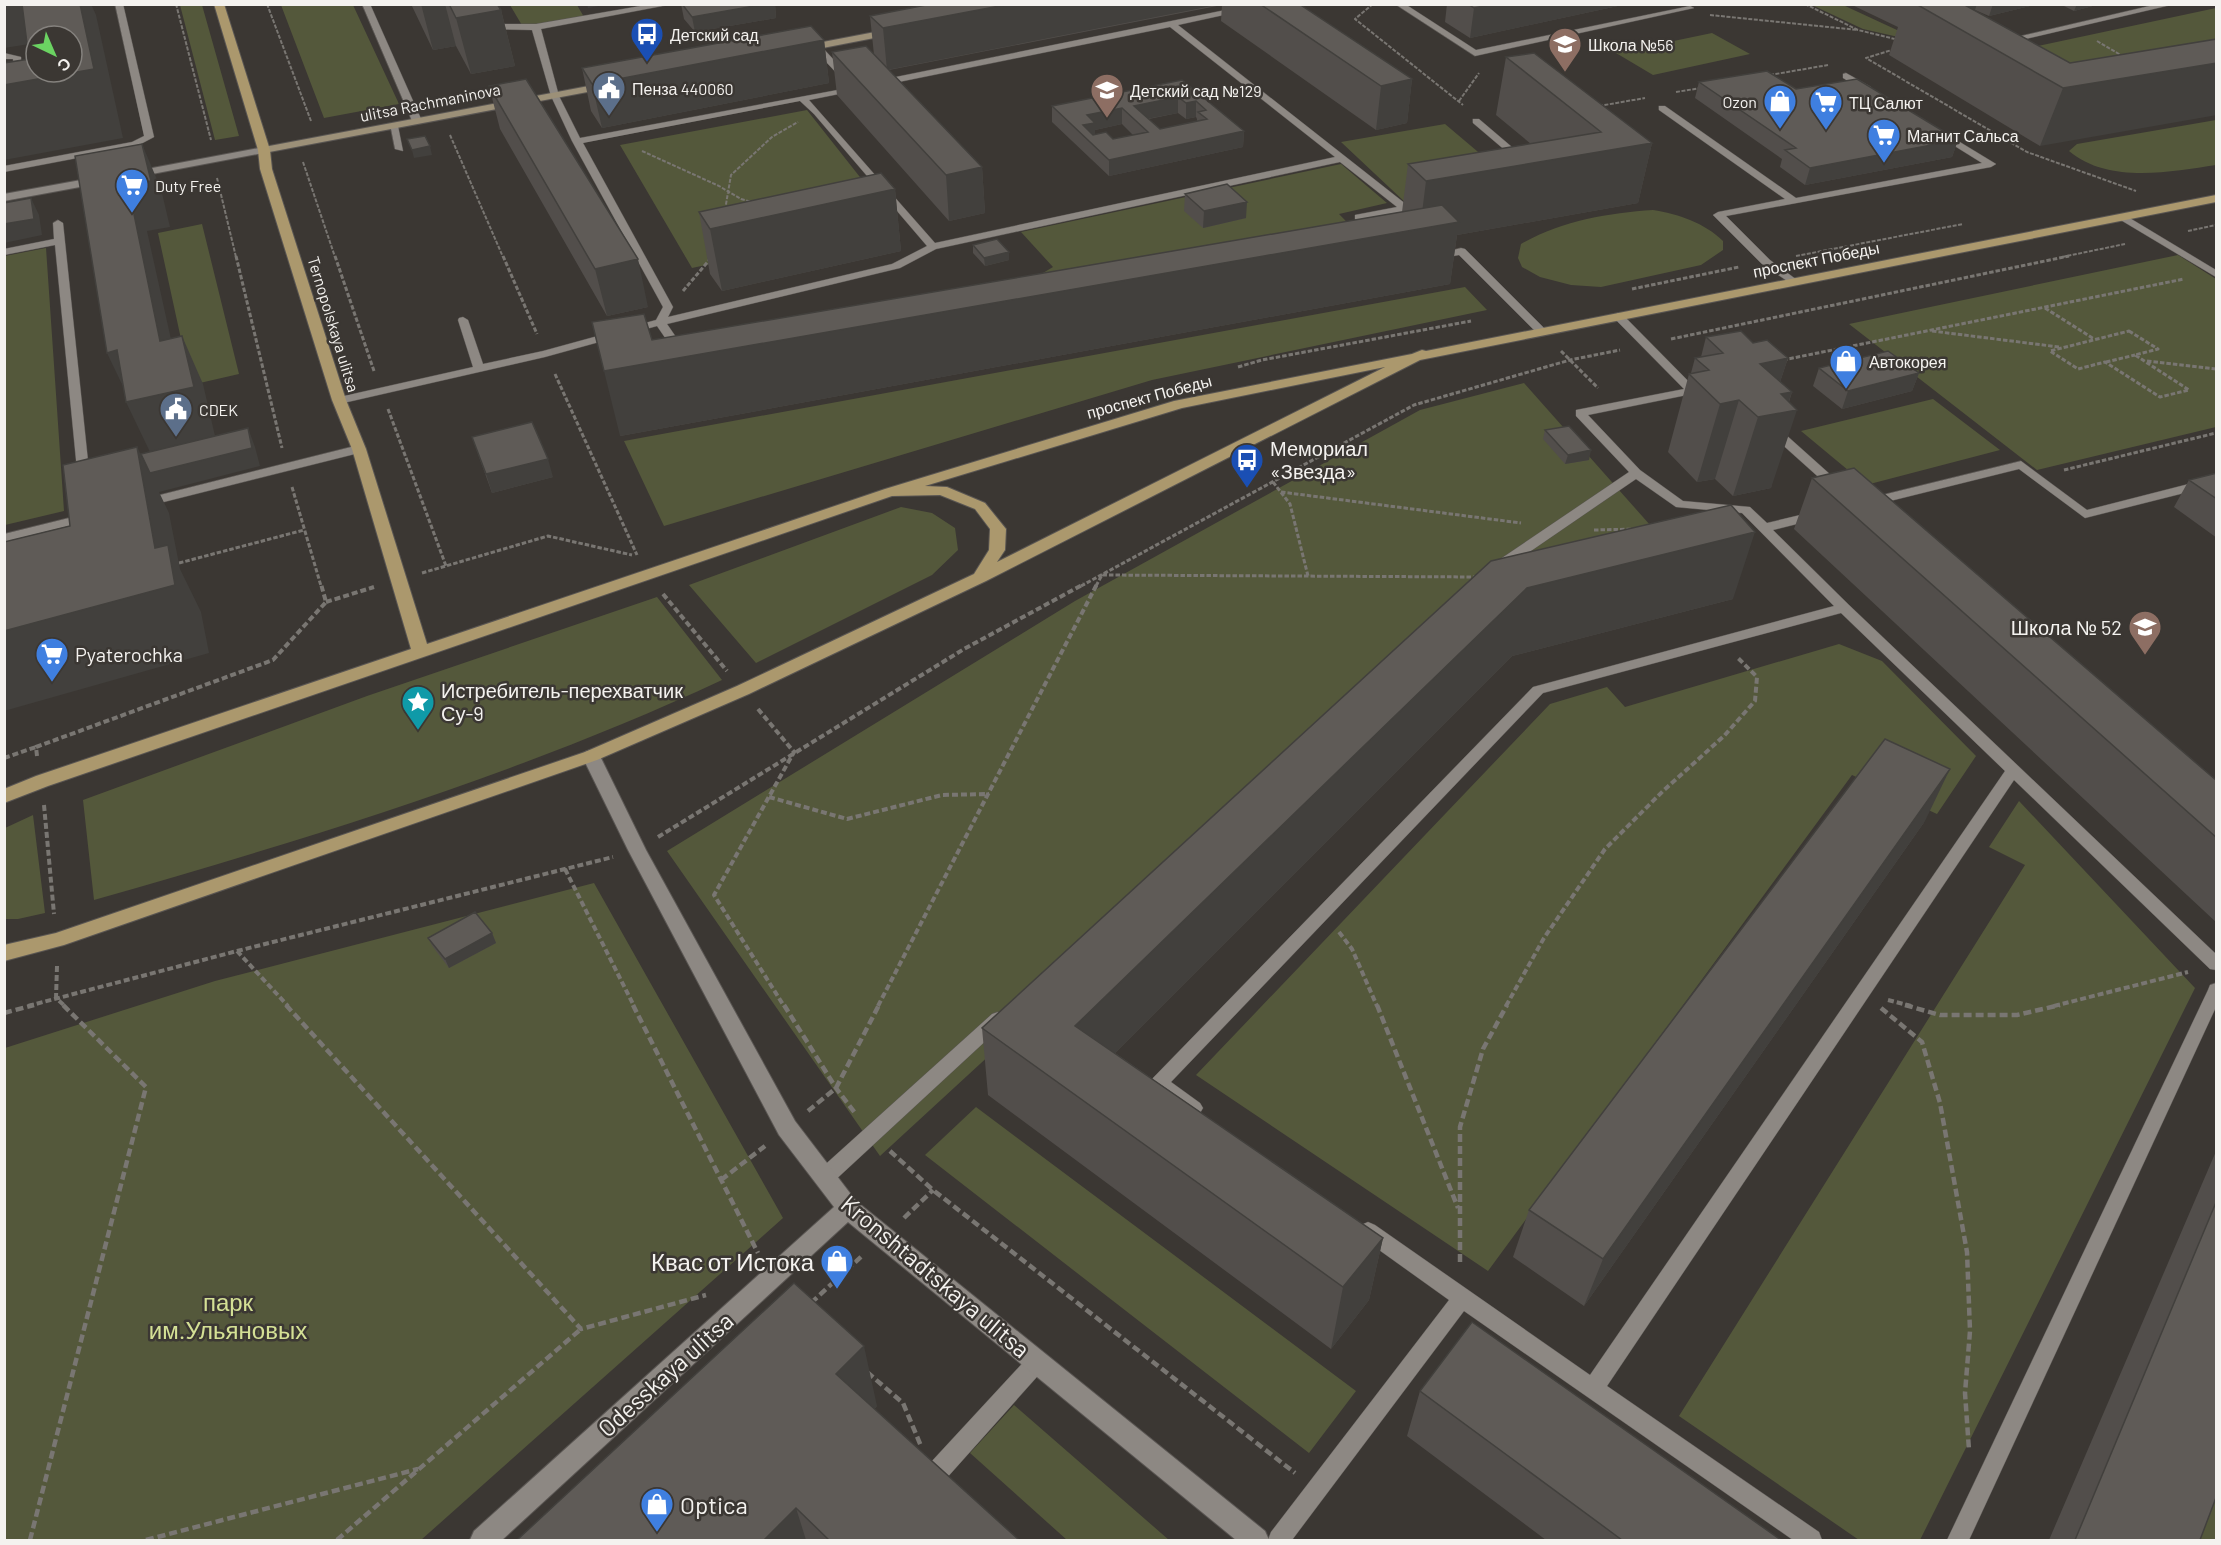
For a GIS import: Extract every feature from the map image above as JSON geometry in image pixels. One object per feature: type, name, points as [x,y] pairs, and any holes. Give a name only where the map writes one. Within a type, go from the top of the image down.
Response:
[{"type":"main road","name":"Ternopolskaya ulitsa","points":[[219,4],[264,150],[266,170],[339,400],[359,449],[421,652]]},
{"type":"main road","points":[[793,51],[910,29]]},
{"type":"main road","name":"ulitsa Rachmaninova","points":[[264,150],[623,83]]},
{"type":"main road","name":"проспект Победы","points":[[890,492],[1179,404],[1422,354],[2217,199]]},
{"type":"main road","name":"проспект Победы","points":[[4,953],[57,940],[591,756],[743,690],[980,577],[1422,354]]},
{"type":"main road","points":[[4,797],[42,782],[890,492],[942,490],[980,506],[998,529],[997,550],[980,577]]},
{"type":"street","name":"ulitsa Rachmaninova","points":[[4,198],[264,150]]},
{"type":"street","name":"Kronshtadtskaya ulitsa","points":[[591,756],[637,850],[787,1128],[848,1208],[1256,1540]]},
{"type":"street","name":"Odesskaya ulitsa","points":[[483,1540],[848,1208]]},
{"type":"lane","points":[[4,169],[135,144],[149,137],[119,4]]},
{"type":"lane","points":[[366,4],[417,121]]},
{"type":"lane","points":[[476,4],[489,27],[536,27],[669,4]]},
{"type":"lane","points":[[577,141],[856,88],[1270,4]]},
{"type":"lane","points":[[1399,4],[1475,52],[1690,8],[1684,4]]},
{"type":"lane","points":[[1997,42],[2171,4]]},
{"type":"lane","points":[[1172,24],[1406,208]]},
{"type":"lane","points":[[536,27],[555,96],[577,141],[668,307],[660,322]]},
{"type":"lane","points":[[816,46],[856,88]]},
{"type":"lane","points":[[4,56],[17,57],[20,89]]},
{"type":"lane","points":[[1846,76],[1875,94]]},
{"type":"lane","points":[[802,98],[817,112],[933,247]]},
{"type":"lane","points":[[1662,108],[1794,201]]},
{"type":"lane","points":[[1476,121],[1531,167]]},
{"type":"lane","points":[[393,126],[400,149]]},
{"type":"lane","points":[[1793,282],[1766,262],[1732,226],[1718,215],[1990,164],[1933,129]]},
{"type":"lane","points":[[339,400],[546,354],[660,322],[896,266],[933,247],[1344,158]]},
{"type":"lane","points":[[1380,239],[1359,217],[1439,202]]},
{"type":"lane","points":[[2123,217],[2216,273]]},
{"type":"lane","points":[[4,538],[63,529],[90,508],[58,223]]},
{"type":"lane","points":[[4,252],[60,241]]},
{"type":"lane","points":[[1420,258],[1461,251],[1541,331]]},
{"type":"lane","points":[[1618,316],[1644,345],[1697,392],[1580,413],[1636,473],[1680,504],[1746,510],[1844,608],[2217,964]]},
{"type":"lane","points":[[463,320],[479,368]]},
{"type":"lane","points":[[660,322],[690,366]]},
{"type":"lane","points":[[1761,418],[1853,501],[2021,465],[2085,514],[2217,481]]},
{"type":"lane","points":[[132,506],[359,449]]},
{"type":"lane","points":[[1484,577],[1636,473]]},
{"type":"lane","points":[[1764,528],[1826,513]]},
{"type":"lane","points":[[1208,1118],[1159,1083],[1538,690],[1844,608]]},
{"type":"lane","points":[[1593,1389],[2013,770]]},
{"type":"lane","points":[[1958,1540],[2217,990]]},
{"type":"lane","points":[[825,1177],[1007,1011]]},
{"type":"lane","points":[[1355,1222],[1811,1540]]},
{"type":"lane","points":[[1279,1540],[1462,1298]]},
{"type":"lane","points":[[916,1493],[1037,1362]]},
{"type":"path","points":[[176,4],[213,147],[206,148],[209,160]]},
{"type":"path","points":[[267,4],[321,151],[303,163],[381,390],[446,566]]},
{"type":"path","points":[[1372,4],[1355,20],[1459,102]]},
{"type":"path","points":[[1805,4],[1858,30]]},
{"type":"path","points":[[1673,11],[1858,30],[1902,41]]},
{"type":"path","points":[[2072,26],[2128,60],[2117,62]]},
{"type":"path","points":[[1903,46],[1866,58],[2027,152],[2134,190],[2169,208]]},
{"type":"path","points":[[1763,76],[1832,64]]},
{"type":"path","points":[[1672,93],[1706,87]]},
{"type":"path","points":[[1591,108],[1649,97]]},
{"type":"path","points":[[722,220],[731,175],[772,137],[817,112]]},
{"type":"path","points":[[443,117],[546,354],[637,556],[649,576]]},
{"type":"path","points":[[602,136],[644,152],[753,202]]},
{"type":"path","points":[[218,178],[286,467],[326,602]]},
{"type":"path","points":[[4,1013],[237,951],[637,850],[964,650],[1414,405],[1570,360],[2217,225]]},
{"type":"path","points":[[668,307],[711,258],[713,249]]},
{"type":"path","points":[[1783,360],[2216,273]]},
{"type":"path","points":[[2044,307],[2094,339]]},
{"type":"path","points":[[2129,330],[2158,349],[2078,369],[2050,351],[2094,339],[2129,330]]},
{"type":"path","points":[[1541,331],[1617,406]]},
{"type":"path","points":[[1929,331],[2062,348]]},
{"type":"path","points":[[2105,362],[2160,398],[2188,390],[2134,355]]},
{"type":"path","points":[[2143,361],[2217,369]]},
{"type":"path","points":[[2037,477],[2217,433]]},
{"type":"path","points":[[1273,482],[1290,504],[1308,576]]},
{"type":"path","points":[[179,563],[304,530]]},
{"type":"path","points":[[1102,575],[1484,577]]},
{"type":"path","points":[[721,1180],[836,1088],[1102,575]]},
{"type":"path","points":[[4,758],[273,660],[326,602],[400,580]]},
{"type":"path","points":[[1462,1298],[1459,1212],[1460,1127],[1483,1049],[1544,938],[1605,849],[1663,790],[1724,736],[1755,701],[1757,677],[1721,641]]},
{"type":"path","points":[[30,1540],[146,1087],[56,998],[57,940],[42,782],[36,747]]},
{"type":"path","points":[[769,797],[847,819],[942,795],[988,795]]},
{"type":"path","points":[[565,869],[771,1278]]},
{"type":"path","points":[[1324,912],[1352,949],[1424,1120],[1459,1212]]},
{"type":"path","points":[[237,951],[582,1329]]},
{"type":"path","points":[[1862,992],[1940,1015],[2017,1014],[2189,972],[2198,972]]},
{"type":"path","points":[[1862,992],[1922,1042],[1940,1103],[1967,1252],[1970,1331],[1965,1393],[1969,1457]]},
{"type":"path","points":[[337,1540],[582,1329],[716,1293]]},
{"type":"path","points":[[862,1367],[903,1403],[934,1476]]},
{"type":"path","points":[[146,1540],[378,1481],[422,1467]]},
{"type":"green space","points":[[180,5],[202,5],[239,136],[215,140]]},
{"type":"green space","points":[[281,5],[353,5],[399,104],[324,118]]},
{"type":"green space","points":[[510,5],[577,5],[584,17],[523,27]]},
{"type":"green space","points":[[1812,5],[1843,5],[1925,43],[1863,29]]},
{"type":"green space","points":[[2216,8],[2216,82],[1973,60]]},
{"type":"green space","points":[[1712,33],[1750,54],[1653,75],[1616,53]]},
{"type":"green space","points":[[807,110],[897,224],[692,268],[620,145]]},
{"type":"green space","points":[[2216,120],[2216,165],[2160,172],[2121,172],[2102,168],[2069,151],[2077,144]]},
{"type":"green space","points":[[1445,124],[1516,184],[1407,204],[1341,142]]},
{"type":"green space","points":[[1341,164],[1387,203],[1339,214],[1381,257],[1021,286],[1053,267],[1021,232]]},
{"type":"green space","points":[[1653,210],[1700,224],[1723,241],[1723,250],[1701,265],[1601,287],[1571,285],[1540,277],[1522,267],[1518,258],[1521,244],[1552,229],[1585,219]]},
{"type":"green space","points":[[202,224],[239,374],[191,385],[158,233]]},
{"type":"green space","points":[[46,248],[64,511],[5,525],[5,256]]},
{"type":"green space","points":[[2178,255],[2216,279],[2216,427],[2037,470],[1849,324]]},
{"type":"green space","points":[[1465,287],[1487,310],[1152,380],[664,526],[624,441]]},
{"type":"green space","points":[[1524,383],[1682,561],[1465,618],[880,1156],[667,851],[1075,601],[1420,410]]},
{"type":"green space","points":[[1933,399],[2000,450],[1866,485],[1801,431]]},
{"type":"green space","points":[[901,507],[932,513],[955,528],[958,550],[932,575],[756,663],[689,585]]},
{"type":"green space","points":[[657,597],[722,680],[646,714],[491,775],[254,853],[94,900],[83,800],[367,696]]},
{"type":"green space","points":[[1839,644],[1882,661],[1976,756],[1937,814],[1852,775],[1488,1271],[1196,1075],[1550,704],[1607,687],[1625,707]]},
{"type":"green space","points":[[2019,801],[2195,988],[1920,1540],[1859,1540],[1679,1416],[2025,865],[1989,847]]},
{"type":"green space","points":[[33,815],[45,913],[18,919],[5,919],[5,828]]},
{"type":"green space","name":"парк им.Ульяновых","points":[[594,883],[783,1218],[421,1540],[5,1540],[5,1048],[215,981]]},
{"type":"green space","points":[[976,1107],[1356,1391],[1309,1453],[925,1155]]},
{"type":"green space","points":[[1014,1405],[1169,1540],[1067,1540],[970,1453]]},
{"type":"green space","points":[[2216,1465],[2216,1540],[2186,1540]]},
{"type":"building","points":[[22,4],[80,4],[94,69],[84,71],[84,24],[25,24]]},
{"type":"building","points":[[449,4],[497,4],[501,10],[456,18]]},
{"type":"building","points":[[682,4],[765,4],[692,17]]},
{"type":"building","points":[[931,4],[1010,4],[883,28],[870,16]]},
{"type":"building","points":[[1260,4],[1299,4],[1412,79],[1381,86]]},
{"type":"building","points":[[1468,4],[1493,4],[1474,8]]},
{"type":"building","points":[[1916,4],[1963,4],[2070,63],[2217,39],[2217,63],[2063,88]]},
{"type":"building","points":[[811,26],[824,40],[592,84],[582,68]]},
{"type":"building","points":[[866,46],[982,167],[946,175],[832,52]]},
{"type":"building","points":[[1534,53],[1652,143],[1426,181],[1408,164],[1601,132],[1506,57]]},
{"type":"building","points":[[24,60],[24,81],[4,85],[4,63]]},
{"type":"building","name":"ТЦ Салют","points":[[1767,71],[1796,89],[1857,79],[1958,140],[1810,168],[1785,150],[1796,148],[1699,82]]},
{"type":"building","points":[[526,79],[638,259],[595,269],[489,86]]},
{"type":"building","points":[[1182,80],[1244,131],[1109,160],[1052,106]],"holes":[[[1178,97],[1186,103],[1196,101],[1206,110],[1198,112],[1207,119],[1160,129],[1134,106]],[[1122,108],[1148,132],[1113,139],[1106,132],[1093,135],[1083,125],[1095,123],[1087,115]]]},
{"type":"building","points":[[425,136],[430,146],[412,150],[407,139]]},
{"type":"building","points":[[142,144],[151,181],[128,185],[160,341],[182,336],[194,387],[126,402],[117,350],[107,353],[75,156]]},
{"type":"building","points":[[881,173],[895,189],[710,229],[699,212]]},
{"type":"building","points":[[1227,184],[1247,202],[1204,211],[1185,194]]},
{"type":"building","points":[[31,198],[34,219],[4,224],[4,203]]},
{"type":"building","points":[[1442,205],[1459,222],[604,371],[592,322],[644,314],[652,340]]},
{"type":"building","points":[[997,239],[1009,252],[984,258],[973,245]]},
{"type":"building","points":[[1741,331],[1753,343],[1767,340],[1788,358],[1760,364],[1792,392],[1781,394],[1797,410],[1758,417],[1739,400],[1720,404],[1689,374],[1709,370],[1695,358],[1723,353],[1706,337]]},
{"type":"building","points":[[1888,351],[1919,373],[1848,391],[1819,368]]},
{"type":"building","points":[[532,422],[548,459],[486,474],[472,437]]},
{"type":"building","points":[[1569,426],[1591,450],[1568,455],[1545,430]]},
{"type":"building","points":[[248,428],[252,448],[150,473],[141,454]]},
{"type":"building","points":[[137,447],[155,548],[168,545],[175,585],[4,631],[4,542],[70,526],[63,465]]},
{"type":"building","points":[[1854,468],[2217,781],[2217,838],[1812,478]]},
{"type":"building","points":[[2217,473],[2217,499],[2189,480]]},
{"type":"building","points":[[1731,505],[1755,532],[1527,588],[1075,1026],[1383,1238],[1343,1287],[982,1028],[1491,561]]},
{"type":"building","points":[[1885,739],[1950,769],[1603,1259],[1529,1210]]},
{"type":"building","points":[[475,912],[492,933],[445,959],[428,938]]},
{"type":"building","points":[[2217,1200],[2217,1495],[2200,1540],[2075,1540]]},
{"type":"building","points":[[794,1283],[864,1346],[836,1374],[1019,1540],[829,1540],[796,1508],[764,1540],[517,1540]]},
{"type":"building","points":[[1472,1322],[1781,1540],[1622,1540],[1420,1391]]},
{"type":"place","name":"Детский сад","points":[[647,63]]},
{"type":"place","name":"Школа №56","points":[[1565,73]]},
{"type":"place","name":"Пенза 440060","points":[[609,117]]},
{"type":"place","name":"Детский сад №129","points":[[1107,119]]},
{"type":"place","name":"Ozon","points":[[1780,130]]},
{"type":"place","name":"ТЦ Салют","points":[[1826,131]]},
{"type":"place","name":"Магнит Сальса","points":[[1884,164]]},
{"type":"place","name":"Duty Free","points":[[132,214]]},
{"type":"place","name":"Автокорея","points":[[1846,390]]},
{"type":"place","name":"CDEK","points":[[176,438]]},
{"type":"place","name":"Мемориал «Звезда»","points":[[1247,489]]},
{"type":"place","name":"Школа № 52","points":[[2145,656]]},
{"type":"place","name":"Pyaterochka","points":[[52,683]]},
{"type":"place","name":"Истребитель-перехватчик Су-9","points":[[418,731]]},
{"type":"place","name":"Квас от Истока","points":[[837,1290]]},
{"type":"place","name":"Optica","points":[[657,1533]]}]
